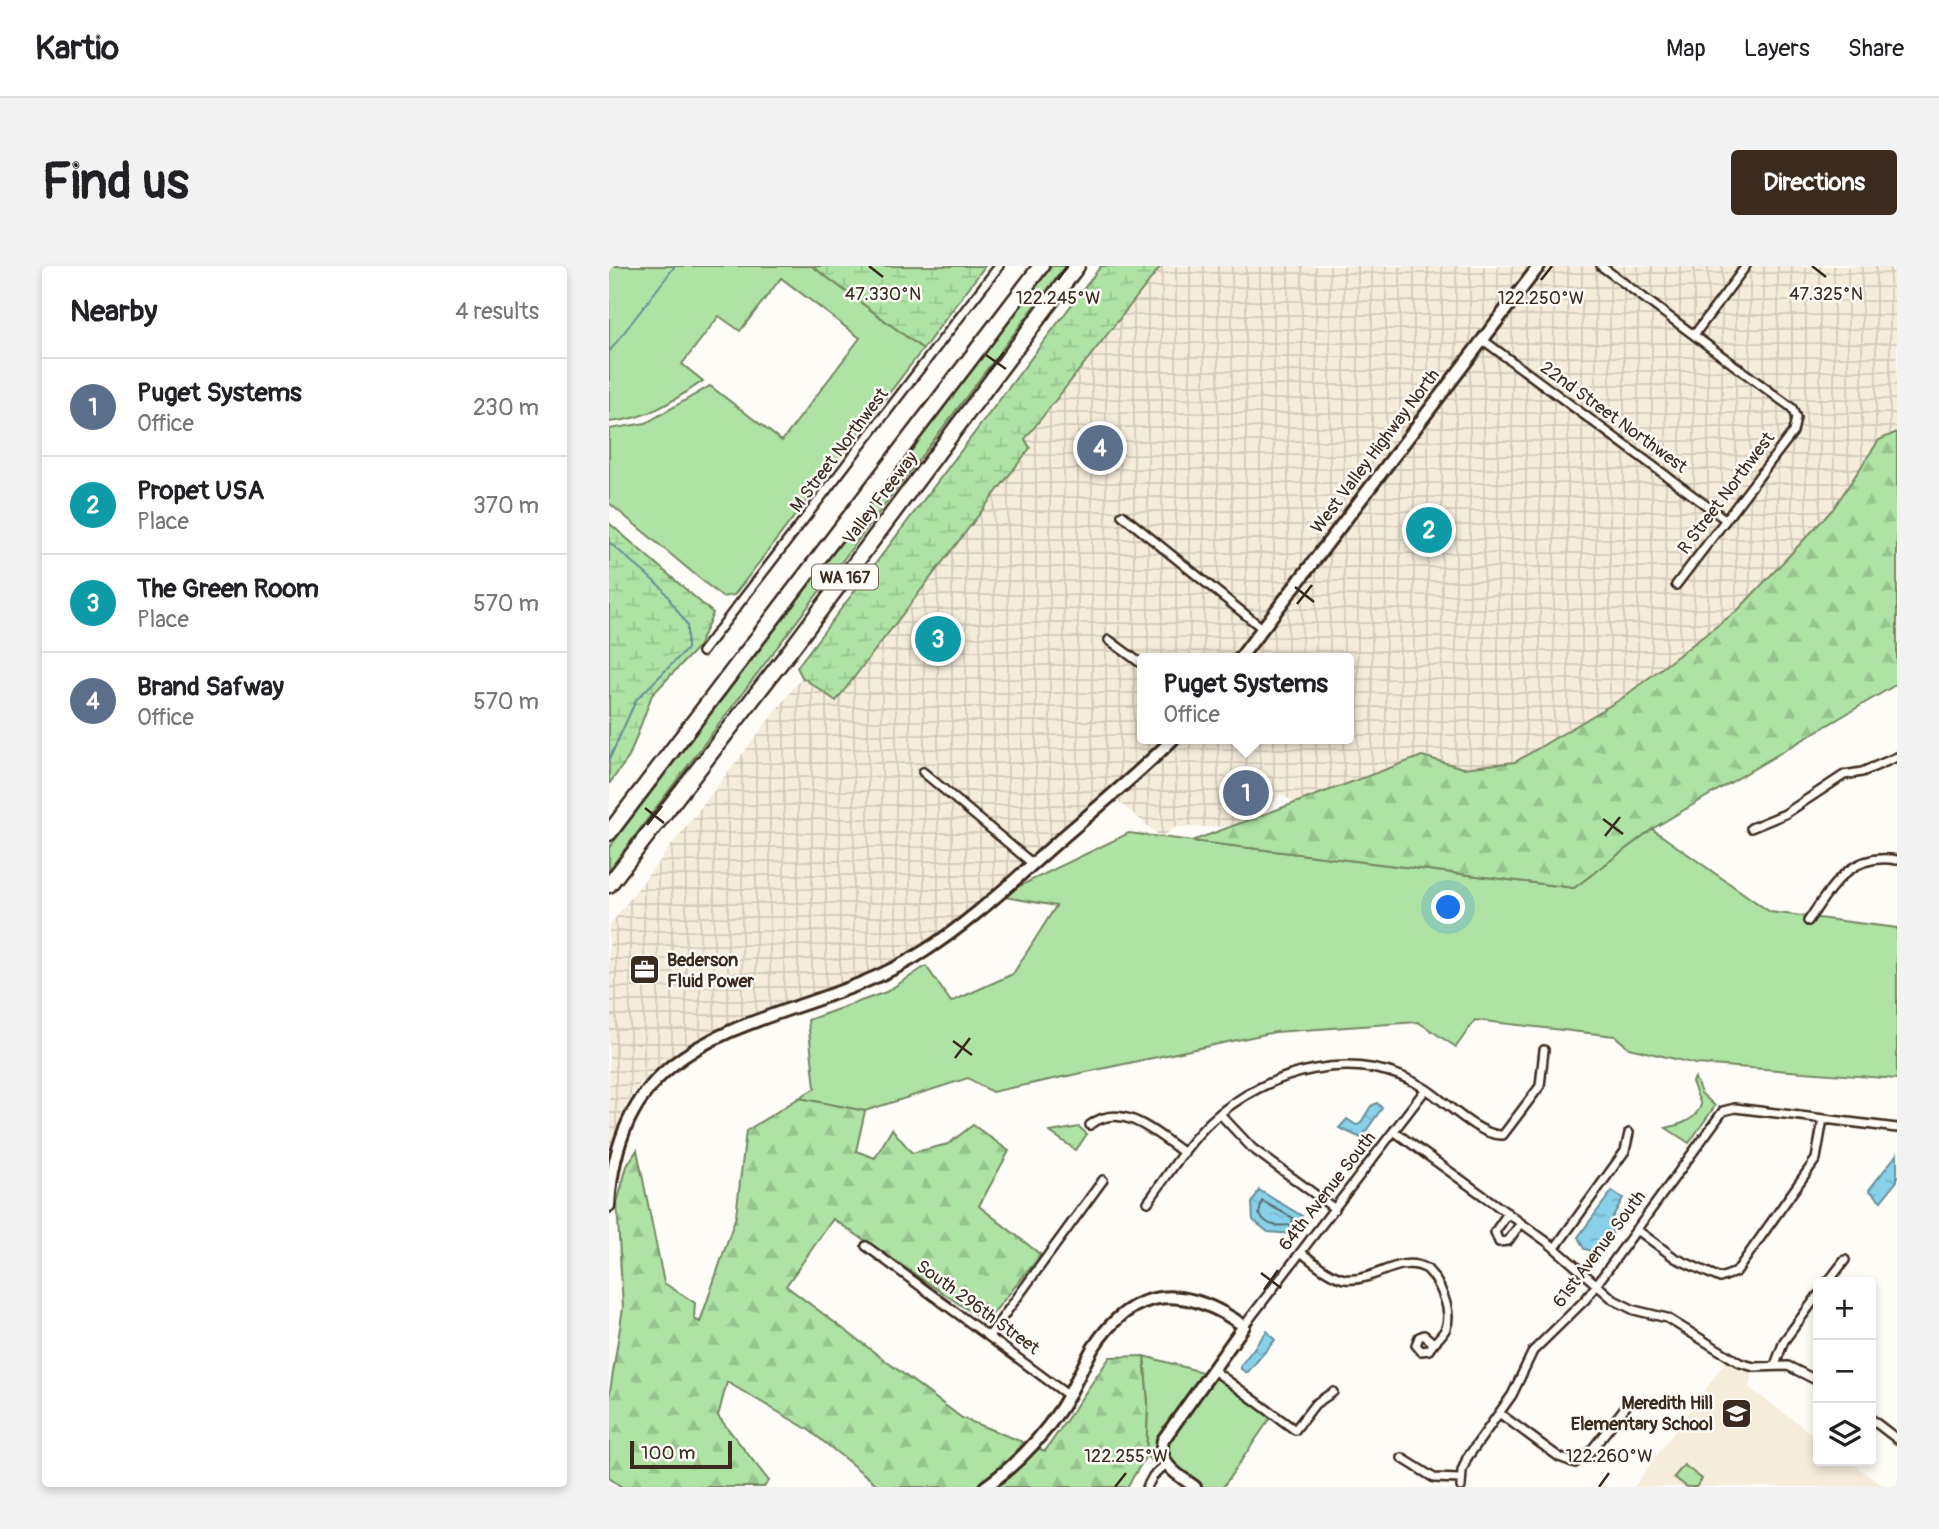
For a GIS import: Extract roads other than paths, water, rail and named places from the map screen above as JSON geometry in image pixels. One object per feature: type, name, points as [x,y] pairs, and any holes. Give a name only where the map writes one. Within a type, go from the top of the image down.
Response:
[{"type":"highway","name":"Valley Freeway","points":[[609,833],[1041,266]]},
{"type":"highway","name":"Valley Freeway","points":[[609,885],[795,644],[1077,266]]},
{"type":"main road","name":"West Valley Highway North","points":[[1244,653],[1539,266]]},
{"type":"main road","points":[[609,1206],[613,1168],[627,1125],[651,1086],[679,1059],[730,1030],[866,981],[907,961],[972,918],[1167,744]]},
{"type":"main road","points":[[985,1487],[1021,1459],[1069,1396],[1095,1346],[1122,1315],[1154,1298],[1167,1296],[1189,1299],[1218,1309],[1244,1326]]},
{"type":"main road","name":"64th Avenue South","points":[[1166,1464],[1161,1451],[1170,1426],[1244,1326]]},
{"type":"main road","points":[[1166,1464],[1195,1487]]},
{"type":"street","name":"M Street Northwest","points":[[702,652],[999,266]]},
{"type":"street","points":[[1601,266],[1694,335],[1746,266]]},
{"type":"street","name":"R Street Northwest","points":[[1676,585],[1793,432],[1796,418],[1792,408],[1694,335]]},
{"type":"street","name":"22nd Street Northwest","points":[[1483,340],[1726,520]]},
{"type":"street","points":[[1122,515],[1262,628]]},
{"type":"street","points":[[1109,640],[1137,661]]},
{"type":"street","points":[[1751,828],[1785,814],[1844,775],[1895,761]]},
{"type":"street","points":[[923,772],[1033,864]]},
{"type":"street","points":[[1808,921],[1844,872],[1860,861],[1875,858],[1897,860]]},
{"type":"street","points":[[1148,1202],[1184,1153],[1220,1114],[1243,1097],[1313,1069],[1374,1067],[1393,1071],[1426,1089],[1489,1134],[1503,1135],[1540,1086],[1544,1050]]},
{"type":"street","name":"64th Avenue South","points":[[1244,1326],[1426,1089]]},
{"type":"street","name":"61st Avenue South","points":[[1461,1483],[1467,1458],[1515,1390],[1537,1346],[1573,1314],[1596,1286],[1723,1111],[1734,1108],[1823,1119]]},
{"type":"street","points":[[1220,1114],[1252,1148],[1335,1209]]},
{"type":"street","points":[[1090,1125],[1104,1117],[1132,1118],[1184,1153]]},
{"type":"street","points":[[1636,1229],[1675,1258],[1720,1278],[1728,1277],[1735,1272],[1816,1159],[1823,1119],[1897,1128]]},
{"type":"street","points":[[1395,1132],[1555,1248],[1596,1286],[1630,1308],[1667,1318],[1740,1363],[1754,1367],[1775,1365],[1795,1368],[1813,1378]]},
{"type":"street","points":[[1555,1248],[1625,1151],[1629,1133]]},
{"type":"street","points":[[989,1336],[1103,1180]]},
{"type":"street","points":[[1508,1213],[1495,1232],[1499,1242],[1508,1241],[1521,1223]]},
{"type":"street","name":"South 296th Street","points":[[866,1246],[1069,1396]]},
{"type":"street","points":[[1301,1253],[1332,1274],[1347,1279],[1364,1278],[1405,1264],[1427,1269],[1439,1287],[1448,1316],[1445,1331],[1432,1342]]},
{"type":"street","points":[[1832,1277],[1845,1261]]},
{"type":"street","points":[[1775,1365],[1783,1343],[1813,1302]]},
{"type":"street","points":[[1212,1370],[1295,1430],[1315,1404],[1333,1392]]},
{"type":"street","points":[[1499,1413],[1559,1457],[1573,1464],[1588,1455],[1627,1405]]},
{"type":"street","points":[[1876,1423],[1897,1439]]},
{"type":"street","points":[[1402,1458],[1434,1478],[1461,1483]]},
{"type":"street","points":[[1147,1487],[1153,1476],[1166,1464]]},
{"type":"water","points":[[1377,1103],[1382,1108],[1361,1138],[1339,1128],[1347,1119],[1356,1125],[1360,1124],[1371,1106]]},
{"type":"water","points":[[1897,1154],[1897,1181],[1881,1201],[1869,1190]]},
{"type":"water","points":[[1259,1190],[1302,1216],[1293,1234],[1268,1232],[1253,1220],[1252,1203]]},
{"type":"water","points":[[1612,1191],[1623,1198],[1612,1218],[1612,1236],[1597,1252],[1584,1249],[1578,1237]]},
{"type":"water","points":[[1267,1331],[1275,1340],[1247,1373],[1241,1369],[1241,1365]]},
{"type":"waterway","points":[[609,352],[675,266]]},
{"type":"waterway","points":[[609,542],[662,588],[687,625],[687,649],[636,700],[609,760]]},
{"type":"place","name":"Brand Safway","points":[[1100,448]]},
{"type":"place","name":"Propet USA","points":[[1429,530]]},
{"type":"place","name":"The Green Room","points":[[938,639]]},
{"type":"place","name":"Puget Systems","points":[[1246,793]]},
{"type":"place","name":"Bederson Fluid Power","points":[[644,970]]},
{"type":"place","name":"Meredith Hill Elementary School","points":[[1736,1413]]}]
